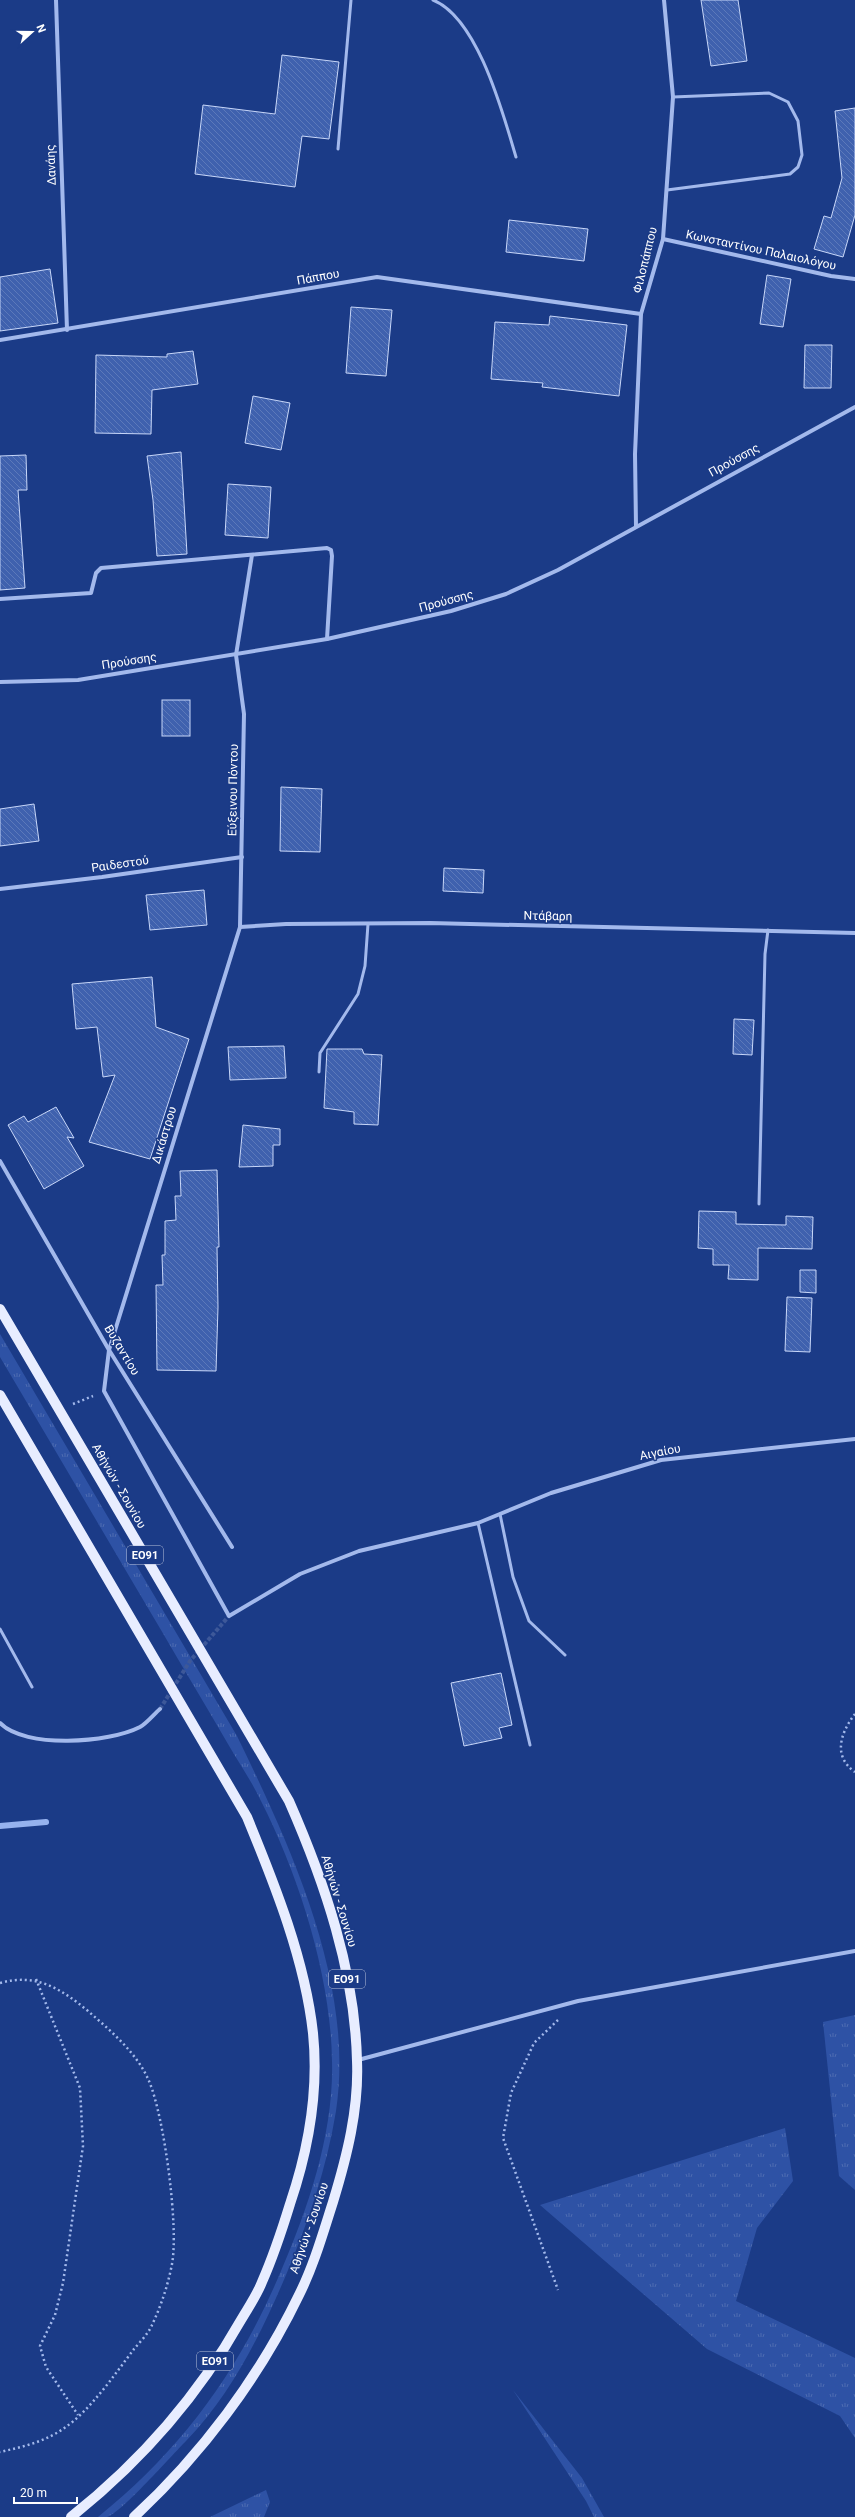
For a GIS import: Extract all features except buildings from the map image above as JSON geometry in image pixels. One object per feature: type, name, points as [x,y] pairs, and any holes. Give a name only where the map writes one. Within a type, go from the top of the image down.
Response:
[{"type":"main road","name":"Αθήνών - Σουνίου","points":[[0,1309],[290,1801],[318,1872],[337,1935],[351,1998],[357,2060],[355,2109],[344,2165],[320,2244],[300,2294],[267,2354],[214,2430],[180,2471],[134,2517]]},
{"type":"main road","name":"Αθήνών - Σουνίου","points":[[0,1394],[247,1817],[276,1889],[310,2010],[313,2034],[315,2080],[313,2117],[302,2167],[262,2284],[233,2334],[176,2414],[115,2479],[71,2517]]},
{"type":"street","name":"Δανάης","points":[[56,0],[67,330]]},
{"type":"street","name":"Φιλοπάππου","points":[[636,526],[635,454],[642,314],[663,238],[673,98],[664,0]]},
{"type":"street","name":"Κωνσταντίνου Παλαιολόγου","points":[[663,238],[823,275],[855,279]]},
{"type":"street","name":"Πάππου","points":[[0,340],[377,277],[642,314]]},
{"type":"street","name":"Προύσσης","points":[[0,682],[78,680],[327,640],[451,611],[506,594],[558,570],[855,406]]},
{"type":"street","points":[[0,599],[91,593],[96,573],[101,568],[327,548],[331,550],[327,640]]},
{"type":"street","name":"Εύξεινου Πόντου","points":[[240,927],[244,714],[236,655],[252,555]]},
{"type":"street","name":"Ραιδεστού","points":[[0,889],[102,877],[242,857]]},
{"type":"street","name":"Ντάβαρη","points":[[240,927],[286,924],[368,924],[768,930],[855,933]]},
{"type":"street","name":"Δικάστρου","points":[[104,1391],[109,1350],[240,927]]},
{"type":"street","name":"Βυζαντίου","points":[[0,1161],[109,1350],[232,1547]]},
{"type":"street","name":"Αιγαίου","points":[[104,1391],[229,1616],[300,1574],[359,1551],[478,1523],[551,1493],[661,1460],[855,1439]]},
{"type":"street","points":[[0,1723],[4,1728],[30,1739],[75,1740],[115,1736],[140,1727],[160,1709]]},
{"type":"street","points":[[357,2060],[578,2001],[855,1951]]},
{"type":"lane","points":[[338,148],[351,0]]},
{"type":"lane","points":[[433,0],[445,4],[470,36],[496,88],[516,157]]},
{"type":"lane","points":[[667,190],[790,174],[798,167],[802,155],[798,121],[788,102],[769,93],[673,98]]},
{"type":"lane","points":[[319,1072],[320,1053],[358,994],[366,966],[368,924]]},
{"type":"lane","points":[[759,1204],[765,954],[768,930]]},
{"type":"lane","points":[[500,1514],[513,1577],[529,1621],[565,1655]]},
{"type":"lane","points":[[478,1523],[530,1745]]},
{"type":"lane","points":[[0,1629],[32,1687]]},
{"type":"path","points":[[59,1410],[104,1391]]},
{"type":"path","points":[[855,1714],[845,1728],[839,1744],[844,1759],[855,1772]]},
{"type":"path","points":[[0,1982],[17,1978],[36,1979],[72,1998],[111,2031],[133,2056],[149,2081],[160,2121],[168,2172],[172,2262],[166,2289],[151,2327],[91,2402],[64,2429],[32,2445],[0,2452]]},
{"type":"path","points":[[36,1979],[80,2088],[83,2146],[63,2283],[55,2315],[40,2346],[46,2367],[78,2415]]},
{"type":"path","points":[[558,2290],[503,2138],[511,2093],[534,2043],[578,2001]]},
{"type":"green space","points":[[0,1334],[237,1736],[258,1779],[297,1870],[314,1918],[327,1966],[336,2014],[339,2063],[336,2111],[332,2132],[322,2174],[309,2215],[294,2255],[266,2319],[244,2363],[217,2404],[202,2423],[146,2483],[114,2513],[107,2517],[98,2517],[156,2464],[182,2436],[205,2406],[227,2375],[265,2307],[301,2221],[318,2168],[329,2115],[332,2088],[330,2028],[326,1995],[310,1927],[300,1894],[275,1830],[250,1780],[0,1357]]},
{"type":"green space","points":[[855,2015],[855,2190],[839,2176],[823,2022]]},
{"type":"green space","points":[[785,2128],[793,2181],[757,2228],[736,2301],[855,2358],[855,2438],[840,2416],[707,2349],[540,2205]]},
{"type":"green space","points":[[513,2390],[582,2478],[604,2517],[594,2517],[586,2501]]},
{"type":"green space","points":[[266,2490],[270,2502],[264,2517],[210,2517]]},
{"type":"waterway","points":[[0,1826],[46,1822]]},
{"type":"tunnel","points":[[160,1709],[190,1661],[229,1616]]}]
